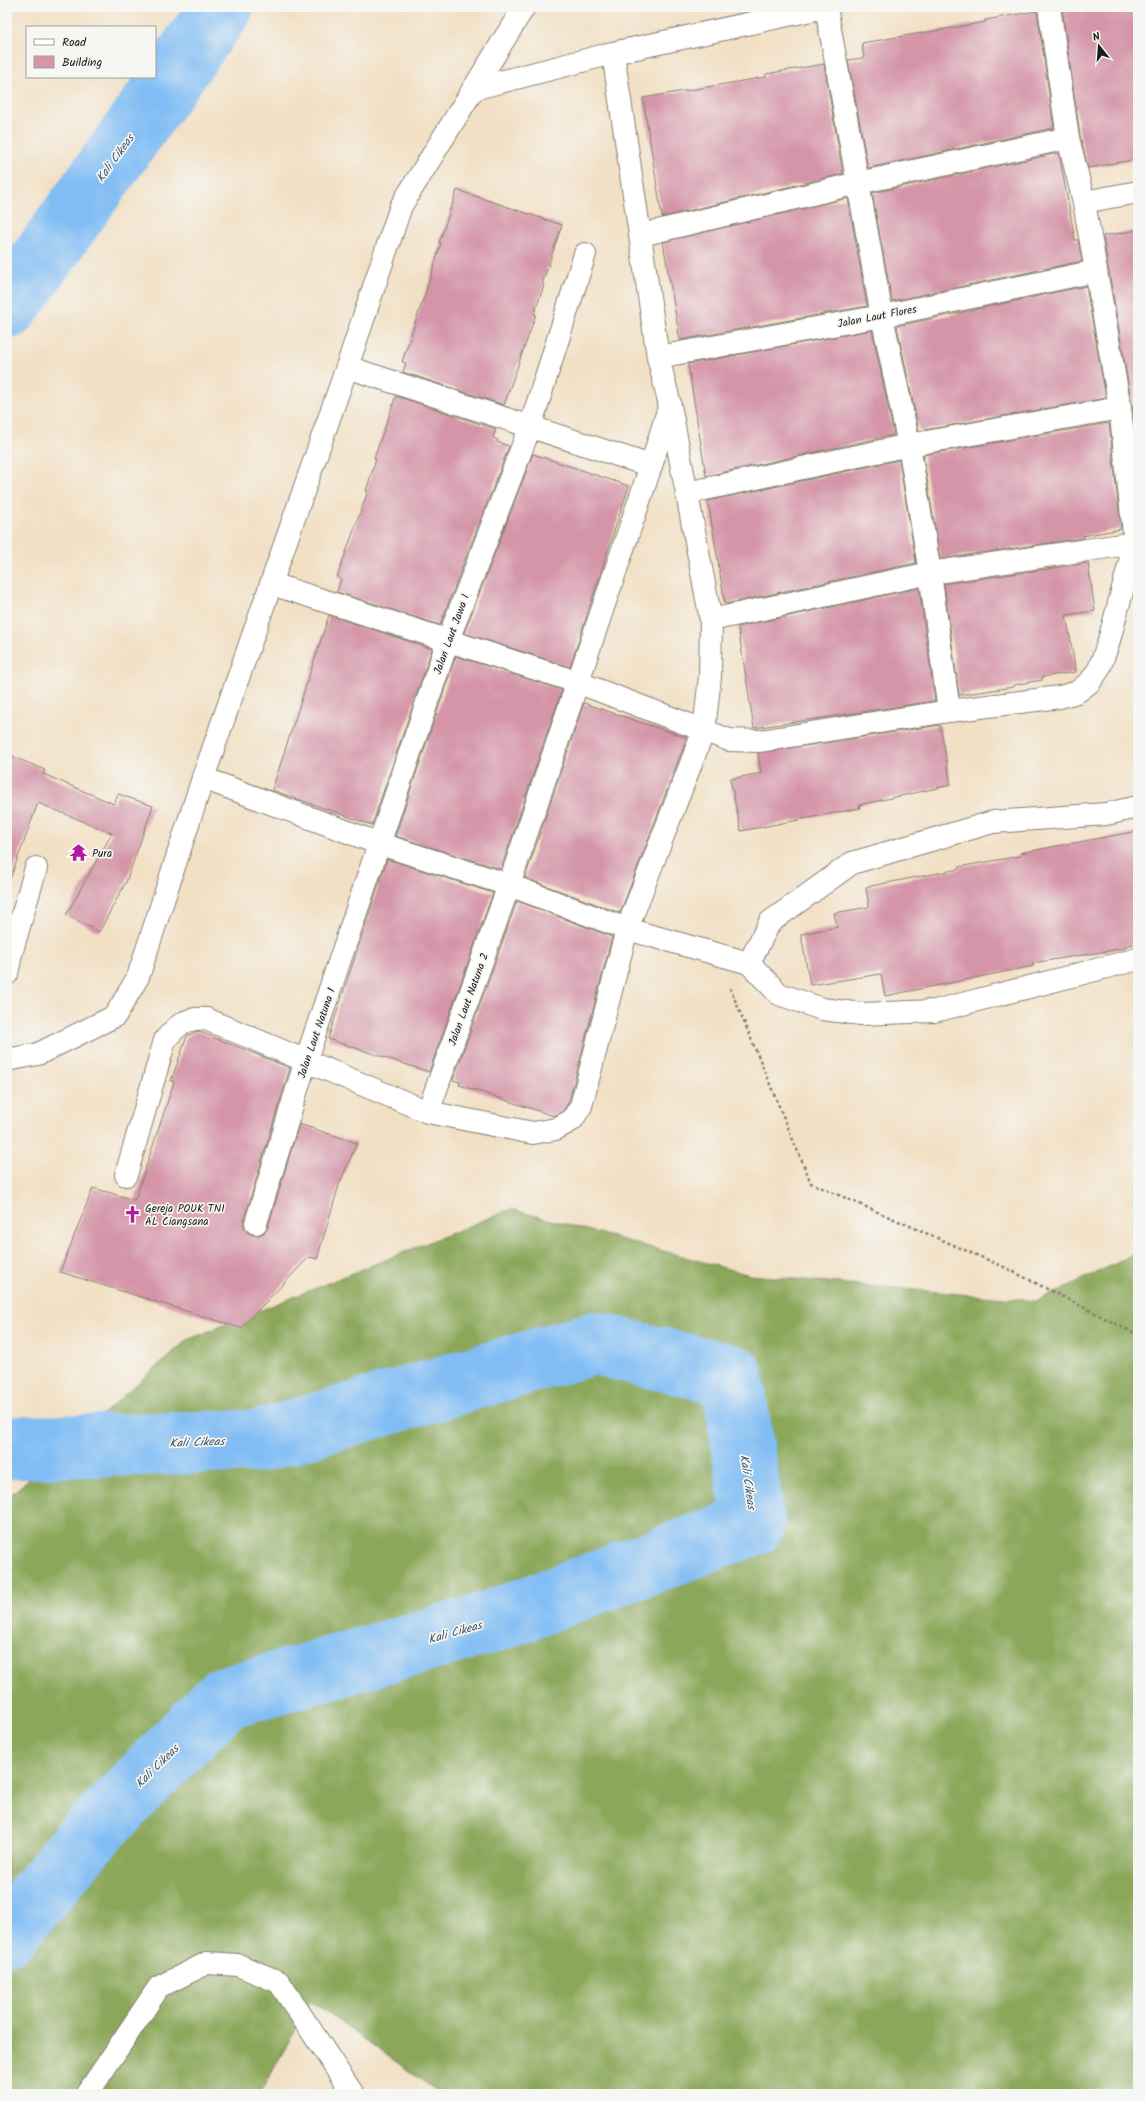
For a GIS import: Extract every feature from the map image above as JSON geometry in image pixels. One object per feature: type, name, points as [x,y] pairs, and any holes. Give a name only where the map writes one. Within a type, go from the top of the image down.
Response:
[{"type":"street","points":[[7,1060],[38,1054],[115,1016],[138,977],[210,781],[272,584],[401,206],[524,7]]},
{"type":"street","points":[[473,89],[613,52],[826,7],[882,316],[909,445],[930,573],[949,711]]},
{"type":"street","points":[[272,584],[577,682],[729,740],[760,741],[949,711],[1060,697],[1077,692],[1090,682],[1099,669],[1108,644],[1137,542],[1120,408],[1084,202],[1068,138],[1049,7]]},
{"type":"street","points":[[126,1175],[165,1040],[173,1030],[184,1022],[195,1018],[206,1019],[428,1112],[533,1133],[556,1129],[572,1120],[581,1106],[588,1084],[627,929],[704,730],[710,677],[711,620],[670,405],[658,357],[613,52]]},
{"type":"street","points":[[641,234],[858,183],[1068,138]]},
{"type":"street","points":[[1084,202],[1138,192]]},
{"type":"street","name":"Jalan Laut Jawa 1","points":[[380,844],[448,640],[530,427],[585,254]]},
{"type":"street","name":"Jalan Laut Flores","points":[[658,357],[882,316],[1096,271]]},
{"type":"street","points":[[347,367],[651,466]]},
{"type":"street","name":"Jalan Laut Natuna 2","points":[[428,1112],[509,885],[651,466],[670,405]]},
{"type":"street","points":[[687,493],[909,445],[1120,408]]},
{"type":"street","points":[[711,620],[930,573],[1137,542]]},
{"type":"street","points":[[210,781],[380,844],[509,885],[627,929],[749,963],[779,994],[822,1010],[861,1014],[935,1011],[1138,959]]},
{"type":"street","points":[[749,963],[770,922],[852,863],[993,822],[1106,814],[1138,807]]},
{"type":"street","name":"Jalan Laut Natuna 1","points":[[256,1224],[306,1060],[380,844]]},
{"type":"street","points":[[7,974],[11,954],[36,868]]},
{"type":"street","points":[[87,2094],[159,1987],[207,1963],[238,1965],[279,1982],[353,2094]]},
{"type":"path","points":[[716,955],[811,1183],[1004,1267],[1138,1335]]},
{"type":"green space","points":[[511,1209],[750,1275],[1037,1301],[1138,1253],[1138,2094],[441,2094],[311,2001],[260,2094],[7,2094],[7,1498],[187,1340]]},
{"type":"building","points":[[1062,7],[1138,7],[1138,159],[1088,168],[1080,136]]},
{"type":"building","points":[[1037,11],[1054,128],[868,168],[848,60],[864,58],[862,43],[985,22],[985,20]]},
{"type":"building","points":[[824,64],[843,174],[662,217],[643,98],[766,77],[766,74]]},
{"type":"building","points":[[1059,153],[1075,240],[1078,240],[1082,261],[892,301],[872,193]]},
{"type":"building","points":[[457,190],[562,225],[542,284],[544,285],[534,314],[536,314],[504,405],[403,372],[406,363],[402,362],[431,276],[441,243],[439,243]]},
{"type":"building","points":[[848,198],[867,306],[680,340],[663,242]]},
{"type":"building","points":[[1138,230],[1138,457],[1132,406],[1103,236]]},
{"type":"building","points":[[1086,286],[1106,398],[919,431],[897,326]]},
{"type":"building","points":[[872,330],[894,435],[706,476],[688,364]]},
{"type":"building","points":[[396,396],[496,429],[493,438],[498,440],[497,442],[509,446],[440,625],[337,592],[341,579],[337,577],[368,491],[366,491],[376,459],[374,458]]},
{"type":"building","points":[[1109,423],[1121,529],[1083,536],[1084,538],[940,559],[923,455]]},
{"type":"building","points":[[533,454],[629,486],[570,667],[464,633]]},
{"type":"building","points":[[899,460],[916,563],[725,604],[708,501]]},
{"type":"building","points":[[1088,563],[1095,611],[1066,615],[1076,672],[1042,677],[1042,680],[1013,685],[1013,687],[959,695],[944,584]]},
{"type":"building","points":[[919,588],[935,701],[754,728],[738,627]]},
{"type":"building","points":[[329,615],[432,649],[372,825],[272,790]]},
{"type":"building","points":[[456,656],[562,690],[501,869],[395,836]]},
{"type":"building","points":[[584,703],[687,738],[620,913],[525,878]]},
{"type":"building","points":[[940,725],[951,785],[859,805],[860,808],[741,831],[730,779],[761,773],[758,753]]},
{"type":"building","points":[[7,754],[45,770],[43,774],[114,804],[118,794],[153,806],[126,882],[99,932],[66,915],[112,833],[38,803],[10,879],[7,878]]},
{"type":"building","points":[[1138,831],[1138,943],[1125,946],[1126,948],[1033,963],[1033,966],[885,996],[881,974],[810,985],[801,934],[837,927],[834,913],[869,907],[866,887],[959,869],[958,867],[1020,856],[1020,853]]},
{"type":"building","points":[[387,859],[493,893],[429,1072],[328,1039]]},
{"type":"building","points":[[517,901],[612,937],[569,1101],[563,1111],[554,1116],[459,1085],[460,1082],[453,1080]]},
{"type":"building","points":[[198,1031],[290,1068],[244,1219],[244,1226],[247,1232],[253,1235],[259,1235],[265,1232],[268,1227],[299,1124],[357,1143],[339,1185],[317,1259],[309,1257],[241,1328],[60,1272],[93,1188],[135,1200],[174,1082],[171,1081],[187,1036]]},
{"type":"waterway","name":"Kali Cikeas","points":[[7,308],[222,7]]},
{"type":"waterway","name":"Kali Cikeas","points":[[7,1448],[260,1441],[594,1343],[732,1376],[754,1524],[488,1623],[224,1698],[84,1841],[7,1934]]},
{"type":"place","name":"Pura","points":[[79,853]]},
{"type":"place","name":"Gereja POUK TNI AL Ciangsana","points":[[132,1214]]}]
